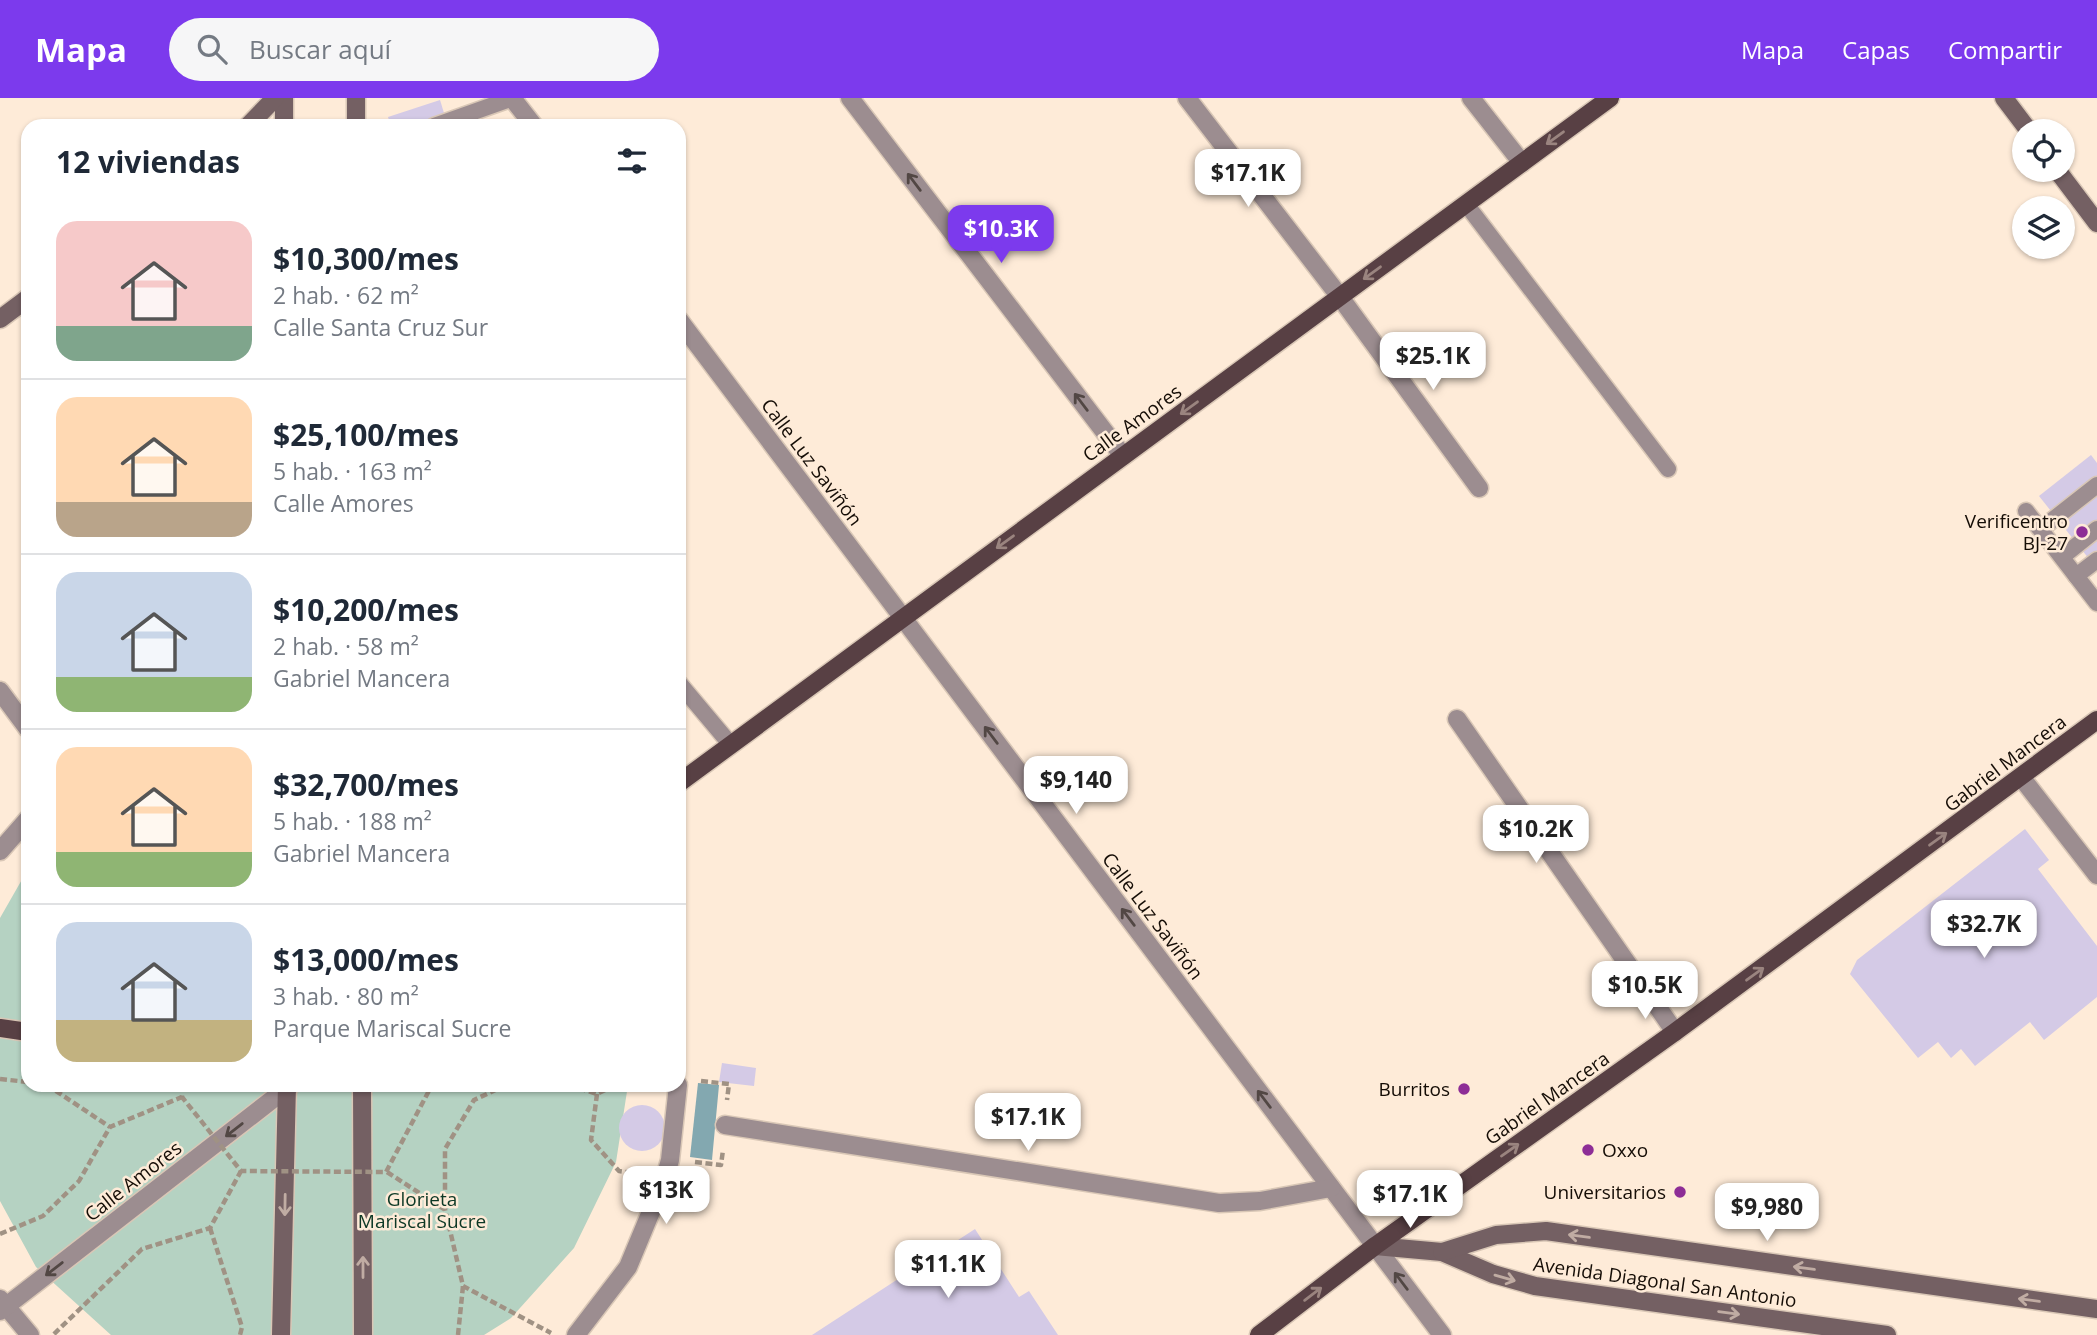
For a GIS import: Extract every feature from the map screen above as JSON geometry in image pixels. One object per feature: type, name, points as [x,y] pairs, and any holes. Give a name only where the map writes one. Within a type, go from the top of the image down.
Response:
[{"type":"main road","name":"Calle Amores","points":[[686,778],[1610,98]]},
{"type":"main road","name":"Gabriel Mancera","points":[[1259,1335],[1375,1246],[1675,1032],[2097,720]]},
{"type":"main road","points":[[0,1028],[21,1031]]},
{"type":"street","points":[[255,119],[275,98]]},
{"type":"street","points":[[284,98],[284,119]]},
{"type":"street","points":[[356,98],[356,119]]},
{"type":"street","points":[[513,98],[529,119]]},
{"type":"street","points":[[849,98],[1123,456]]},
{"type":"street","points":[[1187,98],[1340,297],[1479,488]]},
{"type":"street","points":[[1471,98],[1522,163]]},
{"type":"street","points":[[2004,98],[2020,119]]},
{"type":"street","points":[[2066,182],[2096,220]]},
{"type":"street","points":[[0,319],[21,303]]},
{"type":"street","name":"Calle Luz Saviñón","points":[[686,329],[1442,1335]]},
{"type":"street","points":[[0,691],[21,720]]},
{"type":"street","points":[[1457,719],[1675,1032]]},
{"type":"street","points":[[2021,778],[2097,875]]},
{"type":"street","points":[[0,851],[21,827]]},
{"type":"street","name":"Calle Amores","points":[[2,1306],[281,1092]]},
{"type":"street","points":[[281,1335],[289,1092]]},
{"type":"street","points":[[362,1092],[363,1335]]},
{"type":"street","points":[[576,1335],[628,1267],[666,1178],[683,1092]]},
{"type":"street","points":[[725,1125],[1219,1203],[1260,1200],[1331,1188]]},
{"type":"street","name":"Avenida Diagonal San Antonio","points":[[1442,1252],[1496,1235],[1546,1231],[2097,1309]]},
{"type":"street","name":"Avenida Diagonal San Antonio","points":[[1375,1246],[1442,1252],[1493,1274],[1535,1286],[1887,1335]]},
{"type":"street","points":[[2,1306],[30,1335]]},
{"type":"lane","points":[[454,119],[513,98]]},
{"type":"lane","points":[[1466,204],[1668,469]]},
{"type":"lane","points":[[2040,529],[2097,485]]},
{"type":"lane","points":[[2026,511],[2095,597]]},
{"type":"lane","points":[[2062,557],[2097,529]]},
{"type":"lane","points":[[2076,576],[2097,560]]},
{"type":"lane","points":[[686,691],[731,745]]},
{"type":"path","points":[[0,1079],[21,1081]]},
{"type":"path","points":[[670,1160],[721,1165],[729,1084],[686,1082]]},
{"type":"path","points":[[58,1092],[110,1127]]},
{"type":"path","points":[[182,1092],[182,1097],[241,1171]]},
{"type":"path","points":[[386,1172],[428,1092]]},
{"type":"path","points":[[458,1335],[463,1286],[445,1209],[445,1149],[474,1100],[491,1092]]},
{"type":"path","points":[[591,1092],[601,1092]]},
{"type":"path","points":[[597,1094],[591,1140],[619,1171],[666,1178]]},
{"type":"path","points":[[0,1234],[43,1216],[79,1181],[110,1127],[182,1097]]},
{"type":"path","points":[[241,1171],[386,1172],[445,1209]]},
{"type":"path","points":[[52,1335],[142,1249],[209,1228],[241,1171]]},
{"type":"path","points":[[209,1228],[242,1327],[240,1335]]},
{"type":"path","points":[[463,1286],[555,1335]]},
{"type":"green space","name":"Glorieta Mariscal Sucre","points":[[21,881],[21,1092],[627,1092],[616,1162],[574,1248],[511,1318],[484,1335],[111,1335],[36,1267],[0,1201],[0,918]]},
{"type":"water","points":[[698,1083],[719,1085],[712,1160],[690,1157]]},
{"type":"building","points":[[440,100],[446,119],[389,119],[388,117]]},
{"type":"building","name":"Verificentro BJ-27","points":[[2091,455],[2097,463],[2097,569],[2039,496]]},
{"type":"building","points":[[2025,829],[2049,860],[2038,869],[2097,946],[2097,997],[2044,1040],[2030,1022],[1975,1066],[1961,1049],[1951,1058],[1938,1042],[1918,1058],[1850,974],[1857,960]]},
{"type":"building","points":[[722,1063],[756,1068],[754,1086],[719,1082]]},
{"type":"building","points":[[642,1105],[658,1112],[665,1128],[658,1144],[642,1151],[626,1144],[619,1128],[626,1112]]},
{"type":"building","points":[[975,1229],[1019,1297],[1029,1291],[1058,1335],[812,1335]]},
{"type":"place","name":"Verificentro BJ-27","points":[[2082,532]]},
{"type":"place","name":"Burritos","points":[[1464,1089]]},
{"type":"place","name":"Oxxo","points":[[1588,1150]]},
{"type":"place","name":"Universitarios","points":[[1680,1192]]}]
